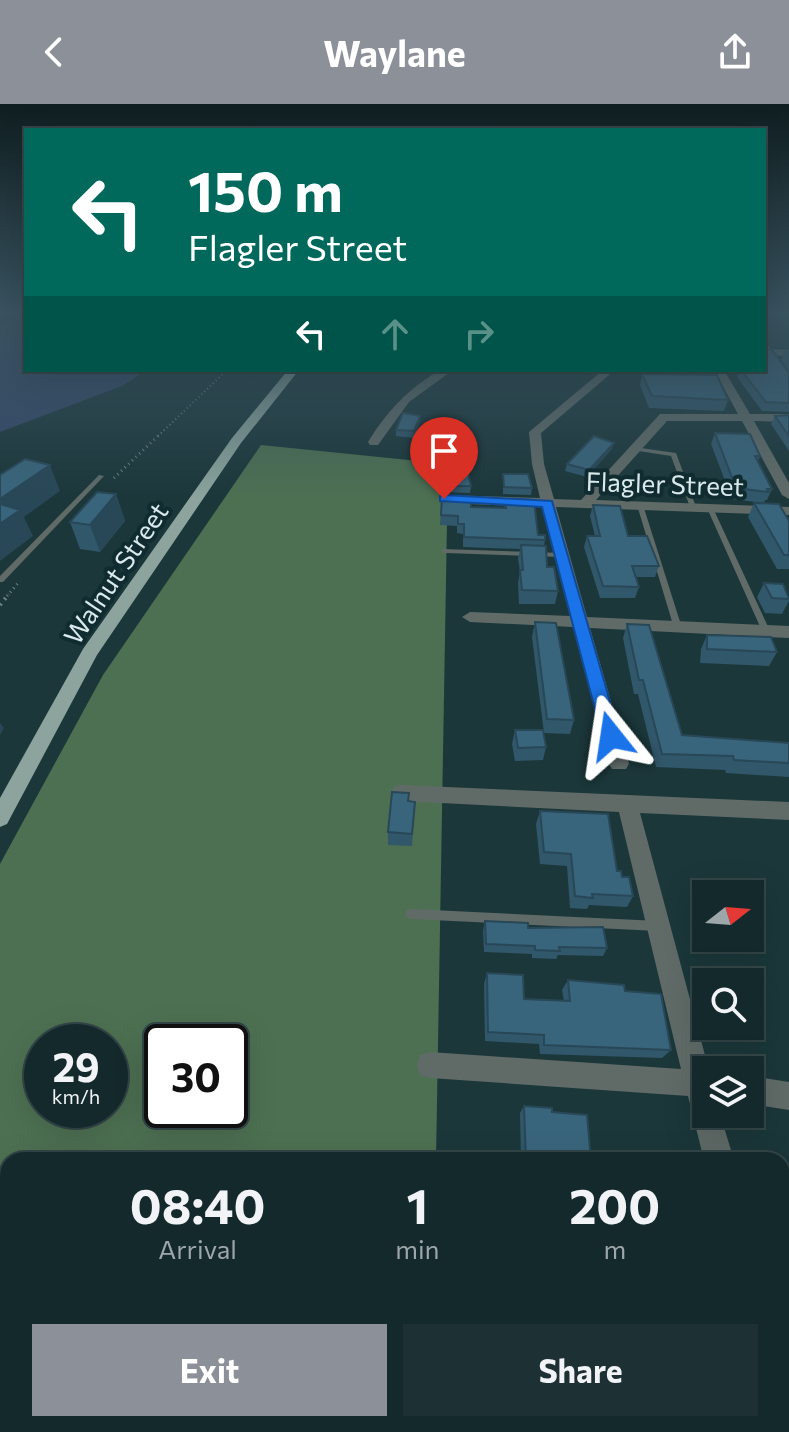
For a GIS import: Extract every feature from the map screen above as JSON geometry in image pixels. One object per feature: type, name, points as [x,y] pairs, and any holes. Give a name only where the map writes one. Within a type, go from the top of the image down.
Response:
[{"type":"main road","name":"Walnut Street","points":[[0,818],[89,653],[236,441],[291,374]]},
{"type":"street","points":[[374,442],[393,409],[412,390],[441,374]]},
{"type":"street","points":[[605,374],[535,432],[538,464],[548,504],[619,764]]},
{"type":"street","points":[[721,374],[789,495]]},
{"type":"street","points":[[585,504],[664,417],[789,418]]},
{"type":"street","name":"Flagler Street","points":[[444,499],[789,511]]},
{"type":"street","points":[[470,617],[789,632]]},
{"type":"street","points":[[401,793],[789,811]]},
{"type":"street","points":[[627,803],[694,1056]]},
{"type":"street","points":[[430,1065],[692,1083]]},
{"type":"street","points":[[764,1092],[789,1096]]},
{"type":"street","points":[[710,1128],[717,1152]]},
{"type":"lane","points":[[634,449],[674,454],[693,507]]},
{"type":"lane","points":[[0,580],[101,476]]},
{"type":"lane","points":[[640,505],[678,628]]},
{"type":"lane","points":[[710,508],[766,631]]},
{"type":"lane","points":[[445,551],[562,555]]},
{"type":"lane","points":[[411,914],[658,926]]},
{"type":"green space","points":[[261,445],[448,464],[436,1152],[0,1152],[0,864],[103,675]]},
{"type":"water","points":[[0,374],[141,374],[122,386],[0,432]]},
{"type":"building","points":[[642,374],[717,375],[728,400],[652,396]]},
{"type":"building","points":[[744,374],[789,374],[789,403],[766,402]]},
{"type":"building","points":[[403,413],[420,416],[414,431],[396,430]]},
{"type":"building","points":[[789,415],[789,436],[775,416]]},
{"type":"building","points":[[715,433],[750,434],[760,456],[755,456],[772,489],[767,489],[769,492],[736,488]]},
{"type":"building","points":[[594,436],[614,443],[589,470],[567,464]]},
{"type":"building","points":[[25,459],[50,465],[0,499],[0,475]]},
{"type":"building","points":[[444,472],[468,473],[471,486],[443,486]]},
{"type":"building","points":[[503,474],[528,474],[532,488],[504,487]]},
{"type":"building","points":[[97,492],[116,494],[90,525],[70,522]]},
{"type":"building","points":[[442,495],[471,497],[471,507],[506,508],[505,499],[534,500],[538,535],[545,535],[545,540],[464,537],[464,524],[458,524],[458,516],[441,515]]},
{"type":"building","points":[[754,503],[779,504],[789,521],[789,555],[784,555]]},
{"type":"building","points":[[0,504],[20,510],[0,524]]},
{"type":"building","points":[[593,505],[620,506],[628,536],[647,536],[659,566],[632,566],[639,587],[603,586],[587,536],[600,536]]},
{"type":"building","points":[[521,545],[546,546],[547,567],[554,567],[558,591],[522,590]]},
{"type":"building","points":[[764,583],[783,584],[789,599],[772,598]]},
{"type":"building","points":[[535,622],[556,623],[574,720],[547,719]]},
{"type":"building","points":[[627,624],[649,625],[682,735],[789,743],[789,763],[734,760],[733,756],[662,754],[643,680],[639,680]]},
{"type":"building","points":[[707,635],[771,637],[777,652],[707,649]]},
{"type":"building","points":[[515,730],[543,730],[546,747],[518,748]]},
{"type":"building","points":[[392,792],[409,793],[408,801],[415,802],[412,834],[388,832]]},
{"type":"building","points":[[540,811],[608,814],[617,871],[621,871],[622,877],[629,877],[633,896],[575,896],[571,854],[544,852]]},
{"type":"building","points":[[485,921],[528,923],[528,928],[603,927],[607,948],[559,947],[560,951],[535,950],[535,946],[486,944]]},
{"type":"building","points":[[487,973],[523,975],[524,999],[570,1001],[568,980],[624,985],[625,991],[661,994],[671,1050],[544,1045],[544,1035],[488,1032]]},
{"type":"building","points":[[524,1106],[587,1115],[590,1152],[526,1152]]},
{"type":"route","points":[[444,499],[548,504],[611,736]]}]
